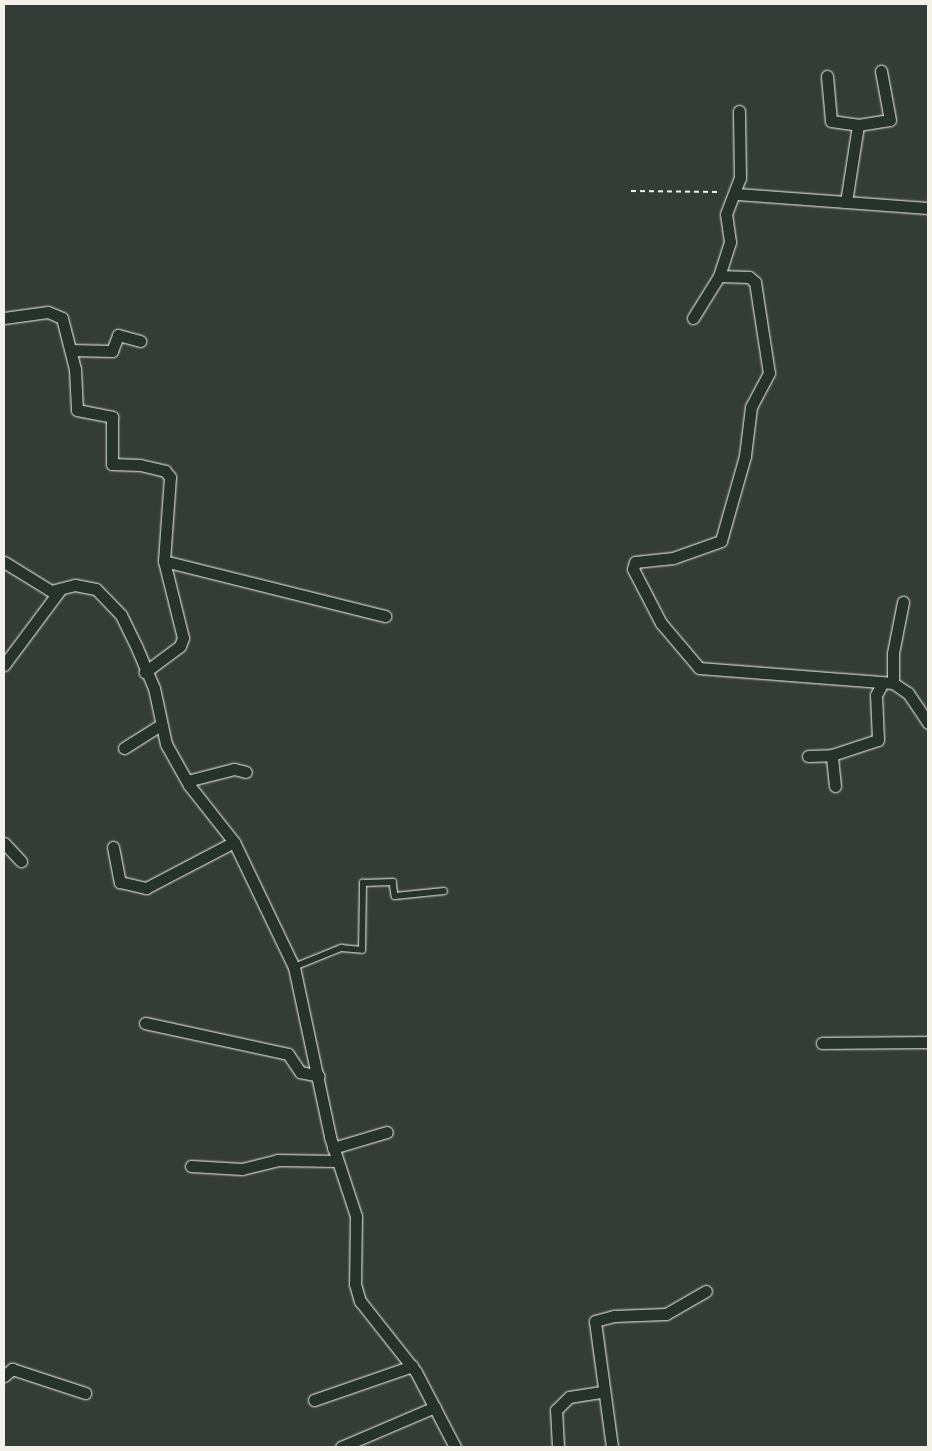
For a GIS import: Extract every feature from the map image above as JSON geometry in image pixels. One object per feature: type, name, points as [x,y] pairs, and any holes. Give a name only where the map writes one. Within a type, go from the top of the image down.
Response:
[{"type":"street","points":[[827,76],[831,121],[858,125],[890,120],[881,70]]},
{"type":"street","points":[[693,318],[719,276],[730,242],[727,207],[736,194],[739,111]]},
{"type":"street","points":[[846,202],[858,125]]},
{"type":"street","points":[[736,194],[928,208]]},
{"type":"street","points":[[719,276],[749,277],[756,282],[769,373],[751,407],[745,456],[721,540],[710,548],[673,558],[635,562],[633,569],[661,623],[699,668],[888,683],[908,693],[928,723]]},
{"type":"street","points":[[4,318],[57,314],[71,350],[77,410],[112,417],[112,464],[140,465],[165,471],[170,477],[164,561],[183,638],[180,646],[145,672]]},
{"type":"street","points":[[71,350],[112,350],[118,335],[140,342]]},
{"type":"street","points":[[164,561],[385,616]]},
{"type":"street","points":[[4,562],[42,588],[60,590],[88,585],[107,598],[121,615],[145,672],[154,688],[159,726],[187,781],[234,842],[294,967],[333,1148],[356,1216],[355,1284],[360,1301],[412,1366],[455,1447]]},
{"type":"street","points":[[4,665],[60,590]]},
{"type":"street","points":[[808,756],[832,755],[878,740],[876,694],[888,683],[903,602]]},
{"type":"street","points":[[124,748],[159,726]]},
{"type":"street","points":[[832,755],[835,786]]},
{"type":"street","points":[[187,781],[234,769],[246,772]]},
{"type":"street","points":[[113,847],[120,882],[146,888],[234,842]]},
{"type":"street","points":[[4,844],[21,861]]},
{"type":"street","points":[[145,1023],[288,1054],[300,1072],[319,1076]]},
{"type":"street","points":[[822,1043],[928,1042]]},
{"type":"street","points":[[333,1148],[387,1132]]},
{"type":"street","points":[[191,1166],[242,1169],[277,1160],[337,1161]]},
{"type":"street","points":[[612,1447],[602,1392],[595,1321],[614,1316],[666,1314],[706,1291]]},
{"type":"street","points":[[314,1400],[412,1366]]},
{"type":"street","points":[[4,1376],[12,1369],[85,1393]]},
{"type":"street","points":[[558,1447],[556,1410],[569,1398],[602,1392]]},
{"type":"street","points":[[341,1447],[435,1407]]},
{"type":"lane","points":[[294,967],[341,948],[362,950],[363,883],[393,882],[395,896],[444,891]]},
{"type":"path","points":[[631,191],[683,188],[736,194]]}]
